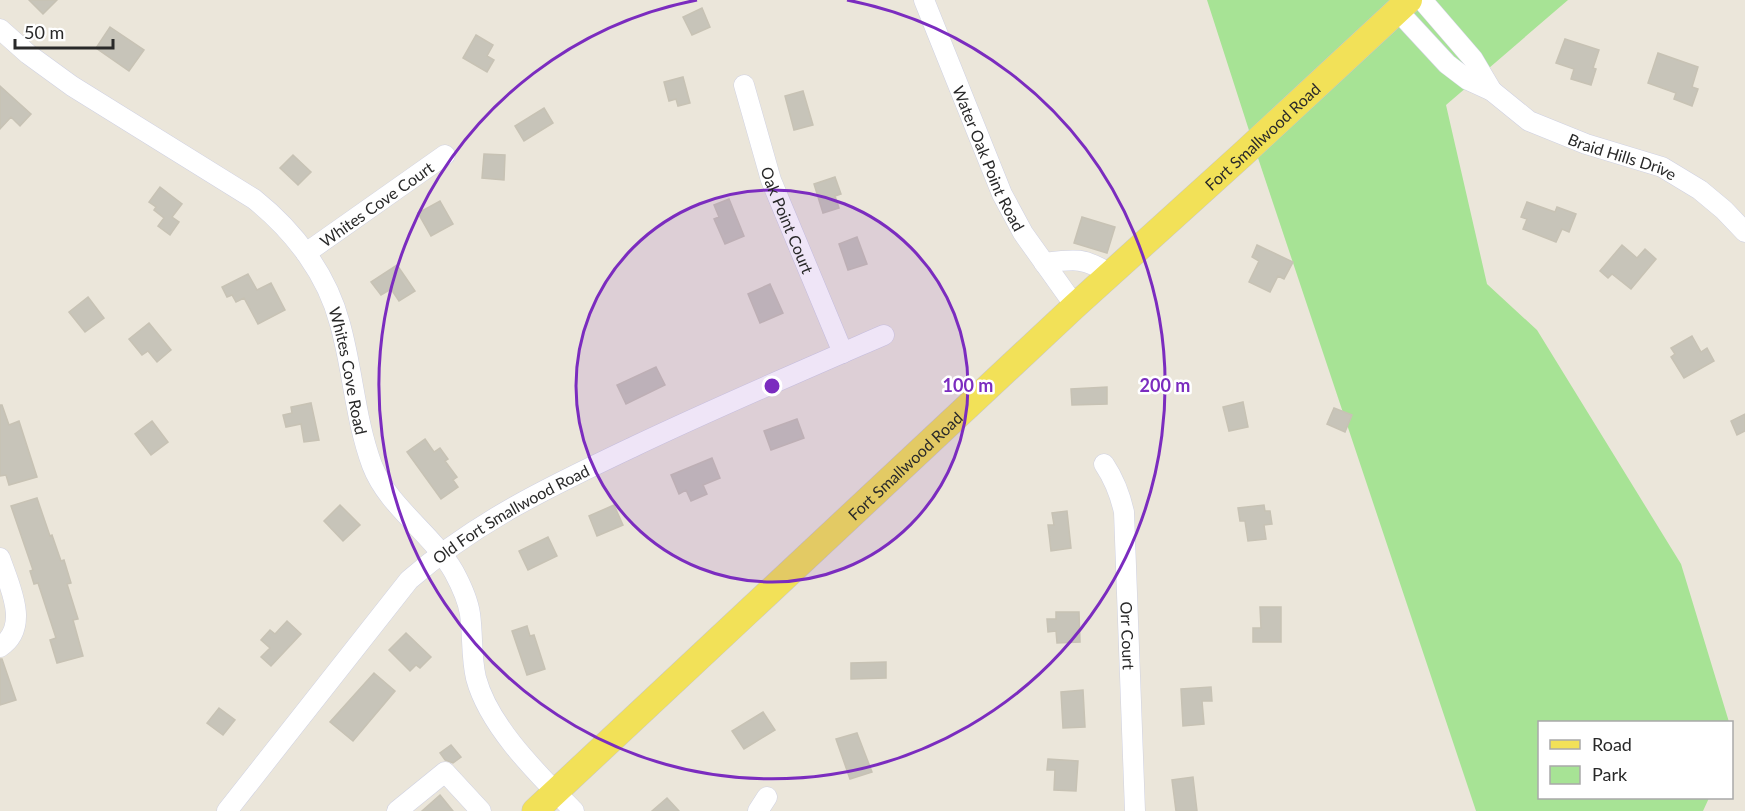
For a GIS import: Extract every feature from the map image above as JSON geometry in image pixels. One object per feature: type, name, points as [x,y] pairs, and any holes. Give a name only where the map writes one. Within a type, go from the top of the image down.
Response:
[{"type":"main road","name":"Fort Smallwood Road","points":[[536,811],[1075,306],[1403,5]]},
{"type":"street","name":"Water Oak Point Road","points":[[924,0],[1002,194],[1023,233],[1075,306]]},
{"type":"street","name":"Braid Hills Drive","points":[[1422,0],[1473,59],[1492,91]]},
{"type":"street","name":"Braid Hills Drive","points":[[1403,5],[1447,64],[1467,80],[1492,91],[1529,121],[1586,144],[1662,167],[1700,190],[1745,232]]},
{"type":"street","name":"Whites Cove Road","points":[[0,29],[28,54],[72,86],[188,156],[254,200],[274,215],[306,253],[325,284],[341,325],[361,432],[373,468],[381,483],[441,553],[466,599],[470,613],[476,677],[487,708],[508,738],[574,811]]},
{"type":"street","name":"Oak Point Court","points":[[744,85],[771,180],[843,353]]},
{"type":"street","name":"Whites Cove Court","points":[[306,253],[445,155]]},
{"type":"street","points":[[1044,263],[1066,260],[1081,261],[1093,263],[1110,274]]},
{"type":"street","name":"Old Fort Smallwood Road","points":[[227,811],[409,580],[441,553],[490,520],[565,480],[695,418],[884,335]]},
{"type":"street","name":"Orr Court","points":[[1104,464],[1114,480],[1124,512],[1135,811]]},
{"type":"street","points":[[0,558],[17,615],[12,635],[0,647]]},
{"type":"street","points":[[397,811],[445,772],[481,811]]},
{"type":"green space","points":[[1207,0],[1568,0],[1446,105],[1487,284],[1537,330],[1681,564],[1729,721],[1538,721],[1538,799],[1709,799],[1703,811],[1476,811]]},
{"type":"building","points":[[29,0],[57,0],[43,14]]},
{"type":"building","points":[[702,8],[710,27],[692,35],[683,17]]},
{"type":"building","points":[[110,27],[144,50],[129,71],[96,48]]},
{"type":"building","points":[[476,35],[493,45],[487,56],[494,60],[487,72],[463,58]]},
{"type":"building","points":[[1565,39],[1599,50],[1593,68],[1596,69],[1591,85],[1571,79],[1574,69],[1556,63]]},
{"type":"building","points":[[1658,53],[1698,67],[1692,87],[1698,89],[1692,106],[1674,99],[1676,93],[1648,83]]},
{"type":"building","points":[[683,77],[690,103],[678,106],[676,99],[669,101],[664,82]]},
{"type":"building","points":[[0,86],[31,114],[20,126],[11,117],[0,129]]},
{"type":"building","points":[[803,91],[813,125],[794,130],[785,96]]},
{"type":"building","points":[[544,108],[553,123],[524,141],[515,126]]},
{"type":"building","points":[[484,154],[505,155],[504,180],[482,178]]},
{"type":"building","points":[[293,155],[311,172],[298,185],[280,168]]},
{"type":"building","points":[[835,177],[841,194],[835,196],[839,208],[823,213],[814,184]]},
{"type":"building","points":[[160,187],[182,204],[172,217],[179,222],[170,235],[158,226],[164,218],[154,210],[156,207],[149,202]]},
{"type":"building","points":[[729,199],[744,236],[725,244],[714,219],[719,217],[714,205]]},
{"type":"building","points":[[440,201],[453,224],[431,236],[418,213]]},
{"type":"building","points":[[1527,202],[1555,212],[1557,207],[1576,214],[1569,232],[1562,229],[1556,242],[1523,229],[1527,219],[1521,217]]},
{"type":"building","points":[[1082,217],[1115,227],[1107,253],[1074,243]]},
{"type":"building","points":[[857,237],[867,264],[848,270],[839,244]]},
{"type":"building","points":[[1257,245],[1293,262],[1284,279],[1278,276],[1270,292],[1249,282],[1259,261],[1252,257]]},
{"type":"building","points":[[1622,245],[1637,258],[1645,249],[1656,259],[1631,289],[1612,274],[1608,278],[1600,271]]},
{"type":"building","points":[[397,265],[415,291],[399,301],[391,289],[381,295],[371,282]]},
{"type":"building","points":[[248,274],[257,290],[271,283],[285,310],[258,324],[244,298],[236,302],[232,295],[227,297],[222,287]]},
{"type":"building","points":[[770,284],[783,313],[760,323],[748,294]]},
{"type":"building","points":[[88,297],[104,318],[85,332],[69,312]]},
{"type":"building","points":[[149,323],[171,350],[157,362],[148,351],[142,355],[129,339]]},
{"type":"building","points":[[1692,336],[1701,352],[1707,348],[1714,361],[1684,378],[1671,357],[1675,354],[1671,348]]},
{"type":"building","points":[[656,367],[665,385],[626,404],[617,385]]},
{"type":"building","points":[[1107,387],[1107,404],[1072,405],[1071,389]]},
{"type":"building","points":[[1243,402],[1248,427],[1229,431],[1223,407]]},
{"type":"building","points":[[311,403],[319,440],[304,442],[301,424],[286,427],[283,415],[292,413],[291,407]]},
{"type":"building","points":[[0,405],[2,405],[9,425],[19,421],[37,477],[9,485],[6,475],[0,476]]},
{"type":"building","points":[[1334,408],[1352,415],[1345,432],[1327,424]]},
{"type":"building","points":[[1745,414],[1745,431],[1737,435],[1731,421]]},
{"type":"building","points":[[797,419],[804,438],[771,450],[764,431]]},
{"type":"building","points":[[152,421],[168,442],[151,455],[135,434]]},
{"type":"building","points":[[425,439],[434,452],[440,448],[448,459],[445,461],[457,477],[453,480],[458,487],[441,499],[407,452]]},
{"type":"building","points":[[712,458],[720,478],[703,485],[707,494],[691,501],[686,490],[679,494],[671,475]]},
{"type":"building","points":[[37,498],[50,536],[52,535],[61,561],[64,560],[71,583],[67,584],[78,619],[73,620],[83,656],[57,663],[50,640],[56,638],[38,583],[34,584],[30,571],[33,570],[11,506]]},
{"type":"building","points":[[340,505],[360,525],[343,541],[324,521]]},
{"type":"building","points":[[614,505],[623,525],[597,536],[589,516]]},
{"type":"building","points":[[1264,505],[1265,511],[1270,511],[1272,524],[1264,525],[1266,539],[1248,541],[1245,521],[1240,521],[1238,508]]},
{"type":"building","points":[[1067,511],[1071,548],[1051,551],[1048,525],[1054,525],[1052,513]]},
{"type":"building","points":[[548,537],[557,556],[528,570],[519,551]]},
{"type":"building","points":[[1260,607],[1281,607],[1281,642],[1253,642],[1253,628],[1261,628]]},
{"type":"building","points":[[1056,612],[1079,612],[1080,642],[1057,643],[1056,631],[1048,632],[1047,619],[1056,619]]},
{"type":"building","points":[[287,621],[301,634],[271,666],[261,657],[270,648],[261,640],[270,630],[275,634]]},
{"type":"building","points":[[527,626],[530,636],[534,635],[545,669],[527,675],[512,631]]},
{"type":"building","points":[[406,633],[431,657],[420,668],[416,665],[410,671],[389,650]]},
{"type":"building","points":[[0,659],[2,659],[16,700],[0,705]]},
{"type":"building","points":[[886,662],[886,678],[851,679],[851,663]]},
{"type":"building","points":[[374,673],[395,691],[353,741],[330,722]]},
{"type":"building","points":[[1211,687],[1212,701],[1202,701],[1204,724],[1183,726],[1181,689]]},
{"type":"building","points":[[1083,690],[1085,727],[1063,728],[1061,692]]},
{"type":"building","points":[[219,708],[235,720],[223,735],[207,723]]},
{"type":"building","points":[[763,712],[775,730],[744,749],[732,731]]},
{"type":"building","points":[[857,733],[872,772],[850,779],[836,739]]},
{"type":"building","points":[[451,745],[461,757],[453,763],[445,760],[440,753]]},
{"type":"building","points":[[1048,759],[1078,761],[1076,791],[1054,790],[1055,770],[1047,770]]},
{"type":"building","points":[[1193,777],[1197,811],[1176,811],[1172,780]]},
{"type":"building","points":[[440,795],[453,811],[422,811]]},
{"type":"building","points":[[667,798],[679,811],[652,811]]}]
